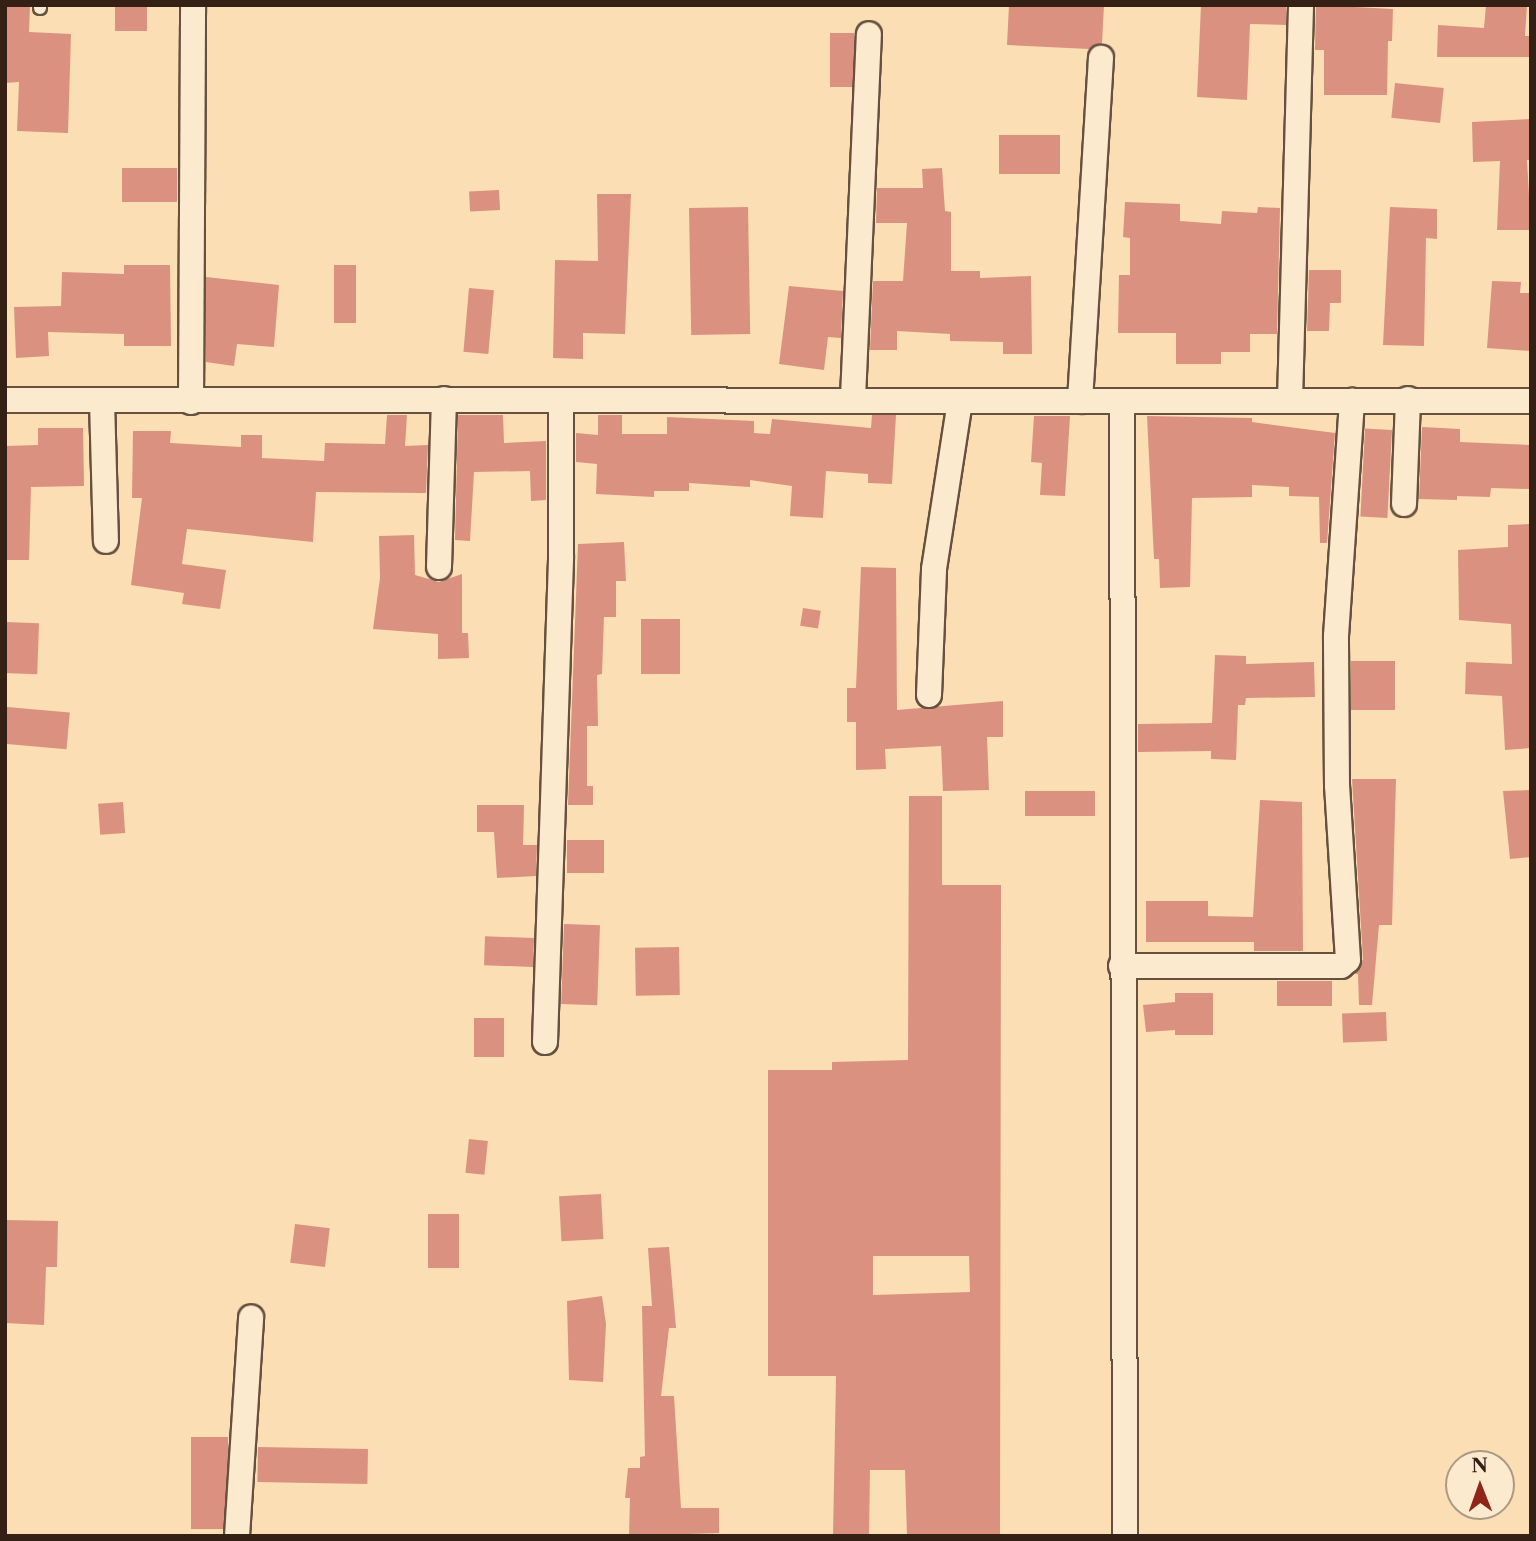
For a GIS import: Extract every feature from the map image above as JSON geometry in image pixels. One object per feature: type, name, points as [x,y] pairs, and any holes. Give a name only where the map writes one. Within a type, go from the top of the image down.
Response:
[{"type":"street","points":[[191,402],[193,5]]},
{"type":"street","points":[[1290,400],[1301,5]]},
{"type":"street","points":[[853,398],[869,34]]},
{"type":"street","points":[[1080,401],[1101,58]]},
{"type":"street","points":[[5,400],[191,402],[853,398],[960,401],[1352,401],[1408,398],[1531,401]]},
{"type":"street","points":[[1404,504],[1408,398]]},
{"type":"street","points":[[439,567],[444,399]]},
{"type":"street","points":[[545,1042],[561,555],[561,400]]},
{"type":"street","points":[[102,401],[106,541]]},
{"type":"street","points":[[929,695],[934,569],[960,401]]},
{"type":"street","points":[[1122,401],[1121,966],[1125,1536]]},
{"type":"street","points":[[1121,966],[1341,966],[1348,960],[1337,786],[1336,636],[1352,401]]},
{"type":"street","points":[[237,1536],[251,1317]]},
{"type":"building","points":[[5,5],[30,5],[29,32],[71,34],[68,133],[17,131],[19,82],[5,83]]},
{"type":"building","points":[[115,5],[147,5],[147,31],[115,31]]},
{"type":"building","points":[[1009,5],[1104,5],[1102,43],[1089,49],[1007,45]]},
{"type":"building","points":[[1201,5],[1286,5],[1286,25],[1250,24],[1247,100],[1197,97]]},
{"type":"building","points":[[1316,5],[1393,9],[1392,41],[1388,41],[1387,95],[1324,95],[1324,50],[1315,50]]},
{"type":"building","points":[[1486,5],[1527,5],[1525,36],[1531,36],[1531,57],[1437,57],[1438,25],[1484,28]]},
{"type":"building","points":[[830,33],[854,33],[854,87],[830,87]]},
{"type":"building","points":[[1395,83],[1444,88],[1440,123],[1391,118]]},
{"type":"building","points":[[1531,119],[1531,160],[1527,160],[1531,230],[1497,230],[1500,161],[1473,162],[1472,122]]},
{"type":"building","points":[[999,135],[1060,135],[1060,174],[999,174]]},
{"type":"building","points":[[122,168],[177,168],[177,202],[122,202]]},
{"type":"building","points":[[942,168],[945,211],[951,212],[951,271],[980,271],[980,278],[1031,276],[1032,354],[1003,354],[1003,342],[950,341],[950,334],[897,331],[897,350],[870,350],[873,281],[903,281],[907,223],[876,223],[877,188],[923,188],[922,169]]},
{"type":"building","points":[[499,190],[500,210],[470,212],[469,192]]},
{"type":"building","points":[[597,194],[631,194],[625,334],[583,333],[583,359],[553,358],[555,260],[598,261]]},
{"type":"building","points":[[1125,202],[1180,204],[1180,221],[1221,224],[1222,211],[1257,213],[1258,207],[1280,208],[1277,334],[1250,334],[1250,352],[1221,352],[1221,364],[1176,364],[1176,333],[1118,333],[1119,275],[1130,275],[1130,238],[1123,237]]},
{"type":"building","points":[[748,207],[750,334],[691,335],[689,208]]},
{"type":"building","points":[[1390,207],[1437,209],[1437,239],[1426,238],[1424,346],[1383,345]]},
{"type":"building","points":[[124,265],[170,265],[171,346],[124,346],[124,334],[48,332],[49,356],[16,358],[14,307],[61,306],[62,272],[124,274]]},
{"type":"building","points":[[334,265],[356,265],[356,323],[334,323]]},
{"type":"building","points":[[1309,270],[1341,270],[1341,303],[1330,303],[1329,331],[1307,331]]},
{"type":"building","points":[[206,277],[279,285],[274,347],[237,344],[234,366],[206,362]]},
{"type":"building","points":[[1492,281],[1521,282],[1520,293],[1531,293],[1531,351],[1487,348]]},
{"type":"building","points":[[789,286],[843,291],[841,338],[828,337],[824,370],[779,364]]},
{"type":"building","points":[[469,288],[494,290],[488,354],[463,352]]},
{"type":"building","points":[[387,415],[407,415],[405,446],[428,445],[426,493],[316,492],[313,542],[187,529],[182,564],[226,570],[220,609],[182,604],[184,593],[131,585],[142,498],[132,498],[133,431],[171,431],[170,443],[241,447],[241,435],[262,435],[262,458],[324,461],[325,443],[385,444]]},
{"type":"building","points":[[458,415],[503,415],[504,443],[546,441],[546,500],[531,501],[530,471],[474,472],[470,541],[455,540]]},
{"type":"building","points":[[598,415],[622,415],[622,434],[667,434],[667,417],[754,421],[754,433],[770,434],[772,419],[871,428],[872,415],[896,415],[892,484],[868,483],[868,474],[826,471],[823,518],[790,516],[792,486],[750,480],[750,487],[689,483],[689,491],[654,491],[654,497],[596,494],[597,464],[576,462],[576,433],[598,435]]},
{"type":"building","points":[[1034,416],[1070,416],[1065,496],[1040,495],[1042,463],[1031,462]]},
{"type":"building","points":[[1147,416],[1252,418],[1252,422],[1335,433],[1327,543],[1320,543],[1319,497],[1289,496],[1289,487],[1252,485],[1252,497],[1192,498],[1190,587],[1160,588],[1159,559],[1154,559]]},
{"type":"building","points":[[1422,427],[1460,429],[1460,442],[1531,445],[1531,489],[1491,488],[1490,497],[1419,499]]},
{"type":"building","points":[[38,428],[83,428],[84,486],[31,487],[29,560],[6,560],[5,446],[38,445]]},
{"type":"building","points":[[1365,429],[1392,430],[1387,518],[1360,516]]},
{"type":"building","points":[[1531,524],[1531,748],[1505,750],[1502,696],[1465,694],[1466,662],[1512,664],[1511,624],[1459,620],[1458,550],[1508,547],[1508,525]]},
{"type":"building","points":[[414,535],[415,575],[439,582],[462,574],[462,633],[468,633],[469,658],[438,659],[438,634],[373,629],[380,578],[379,536]]},
{"type":"building","points":[[624,542],[626,581],[616,581],[616,617],[604,617],[602,674],[597,675],[598,726],[587,726],[587,786],[593,786],[593,805],[568,805],[578,544]]},
{"type":"building","points":[[861,567],[896,568],[897,710],[1003,701],[1003,737],[987,737],[989,790],[943,791],[941,746],[885,749],[886,769],[856,770],[856,722],[847,722],[847,688],[856,688]]},
{"type":"building","points":[[803,608],[821,611],[818,629],[800,626]]},
{"type":"building","points":[[641,619],[680,619],[680,674],[641,674]]},
{"type":"building","points":[[5,622],[39,623],[37,674],[5,673]]},
{"type":"building","points":[[1215,655],[1246,656],[1246,664],[1314,662],[1315,697],[1246,698],[1245,705],[1238,705],[1236,760],[1211,759],[1211,751],[1138,752],[1138,724],[1212,723]]},
{"type":"building","points":[[1351,661],[1395,661],[1395,710],[1351,710]]},
{"type":"building","points":[[7,707],[70,712],[67,749],[5,744]]},
{"type":"building","points":[[1352,779],[1396,779],[1392,925],[1379,925],[1372,1005],[1359,1005],[1358,974],[1355,974],[1363,959]]},
{"type":"building","points":[[1531,790],[1531,857],[1510,859],[1503,791]]},
{"type":"building","points":[[1025,791],[1095,791],[1095,816],[1025,816]]},
{"type":"building","points":[[909,796],[942,796],[942,885],[1001,885],[1000,1536],[907,1536],[905,1470],[870,1470],[869,1536],[833,1536],[836,1376],[768,1376],[768,1070],[832,1070],[832,1062],[908,1060]],"holes":[[[873,1256],[969,1256],[970,1292],[873,1295]]]},
{"type":"building","points":[[1260,800],[1302,802],[1303,951],[1254,951],[1254,942],[1146,942],[1146,901],[1208,901],[1208,916],[1253,917]]},
{"type":"building","points":[[123,802],[125,833],[100,835],[98,804]]},
{"type":"building","points":[[477,805],[524,805],[523,845],[537,845],[536,876],[497,878],[494,832],[477,832]]},
{"type":"building","points":[[567,840],[604,840],[604,873],[567,873]]},
{"type":"building","points":[[564,924],[600,925],[597,1005],[561,1004]]},
{"type":"building","points":[[485,936],[534,938],[533,967],[484,965]]},
{"type":"building","points":[[679,947],[680,995],[636,996],[635,948]]},
{"type":"building","points":[[1277,981],[1332,981],[1332,1006],[1277,1006]]},
{"type":"building","points":[[1175,993],[1213,993],[1213,1035],[1175,1035],[1175,1030],[1146,1032],[1143,1005],[1175,1002]]},
{"type":"building","points":[[1386,1012],[1387,1041],[1343,1043],[1342,1014]]},
{"type":"building","points":[[474,1018],[504,1018],[504,1057],[474,1057]]},
{"type":"building","points":[[469,1139],[488,1141],[484,1175],[465,1173]]},
{"type":"building","points":[[601,1194],[603,1239],[561,1241],[559,1196]]},
{"type":"building","points":[[428,1214],[459,1214],[459,1268],[428,1268]]},
{"type":"building","points":[[5,1220],[58,1221],[57,1267],[46,1267],[44,1325],[5,1323]]},
{"type":"building","points":[[295,1224],[330,1228],[325,1267],[290,1263]]},
{"type":"building","points":[[669,1247],[676,1328],[669,1328],[661,1396],[674,1396],[681,1508],[719,1508],[719,1533],[629,1536],[630,1498],[625,1498],[628,1468],[640,1468],[640,1457],[645,1456],[642,1306],[652,1306],[648,1248]]},
{"type":"building","points":[[602,1296],[606,1324],[603,1382],[569,1380],[567,1301]]},
{"type":"building","points":[[191,1437],[228,1437],[228,1529],[191,1529]]},
{"type":"building","points":[[258,1447],[368,1449],[367,1484],[257,1482]]}]
